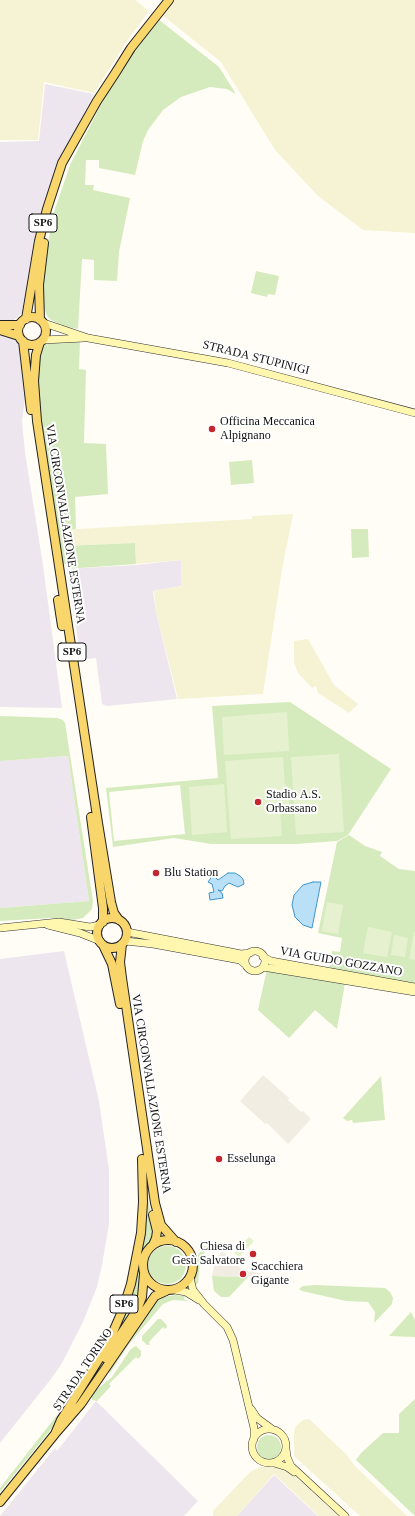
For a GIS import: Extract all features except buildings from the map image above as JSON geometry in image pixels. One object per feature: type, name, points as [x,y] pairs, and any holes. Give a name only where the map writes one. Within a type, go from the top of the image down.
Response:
[{"type":"main road","name":"VIA CIRCONVALLAZIONE ESTERNA","points":[[153,1245],[157,1231],[142,1158],[119,998],[112,964],[97,933],[101,924],[103,908],[92,823],[38,468],[21,339],[18,332],[23,322],[47,209],[62,163],[97,101],[131,48],[169,0]]},
{"type":"main road","name":"VIA CIRCONVALLAZIONE ESTERNA","points":[[79,133],[52,208],[44,241],[39,285],[42,322],[46,332],[36,355],[34,381],[37,421],[111,902],[114,912],[123,923],[127,932],[123,942],[120,962],[155,1203],[161,1225],[176,1242]]},
{"type":"main road","points":[[0,325],[23,322],[33,317],[42,322]]},
{"type":"main road","points":[[0,330],[31,345],[42,341]]},
{"type":"main road","points":[[101,924],[111,919],[119,920]]},
{"type":"main road","points":[[102,943],[107,947],[115,948],[123,942]]},
{"type":"main road","name":"SP6","points":[[55,1434],[61,1420],[106,1348],[120,1316],[131,1284],[141,1233],[143,1202],[142,1158]]},
{"type":"main road","points":[[153,1245],[162,1241],[176,1242],[184,1246],[192,1257],[193,1270],[190,1278],[185,1284],[175,1290],[166,1291]]},
{"type":"main road","name":"SP6","points":[[153,1245],[144,1257],[144,1274],[153,1286],[166,1291]]},
{"type":"main road","name":"STRADA TORINO","points":[[55,1434],[137,1310],[142,1297],[144,1274]]},
{"type":"main road","name":"STRADA TORINO","points":[[0,1502],[81,1404],[155,1296],[166,1291]]},
{"type":"street","name":"STRADA STUPINIGI","points":[[42,322],[88,338],[228,362],[415,412]]},
{"type":"street","name":"STRADA STUPINIGI","points":[[42,341],[88,338]]},
{"type":"street","points":[[0,928],[59,922],[90,927],[101,924]]},
{"type":"street","points":[[44,924],[80,933],[102,943]]},
{"type":"street","points":[[123,942],[153,944],[240,960],[249,969],[255,971],[263,967],[263,956],[258,952],[241,954],[127,932]]},
{"type":"street","points":[[246,965],[246,958],[250,953]]},
{"type":"street","name":"VIA GUIDO GOZZANO","points":[[263,956],[271,960],[415,987]]},
{"type":"street","name":"VIA GUIDO GOZZANO","points":[[263,967],[415,992]]},
{"type":"street","points":[[190,1278],[193,1290],[204,1304],[220,1319],[230,1333],[238,1354],[254,1428],[254,1439]]},
{"type":"street","points":[[175,1290],[186,1292],[204,1304]]},
{"type":"street","points":[[249,1405],[257,1418],[272,1430],[281,1434],[284,1438],[289,1462],[345,1516]]},
{"type":"street","points":[[272,1430],[263,1431],[257,1434],[254,1439],[252,1444],[253,1451],[257,1458],[265,1463],[274,1463],[287,1467],[303,1477]]},
{"type":"street","points":[[274,1463],[282,1458],[286,1448]]},
{"type":"shaded area","points":[[0,0],[135,0],[149,11],[125,44],[94,93],[44,82],[38,140],[0,140]]},
{"type":"shaded area","points":[[172,0],[415,0],[415,233],[363,230],[318,196],[275,150],[221,62],[161,14]]},
{"type":"shaded area","points":[[45,84],[94,94],[59,161],[24,311],[14,320],[0,321],[0,142],[39,141]]},
{"type":"shaded area","points":[[0,333],[16,339],[21,349],[25,399],[22,421],[25,452],[43,565],[62,708],[0,707]]},
{"type":"shaded area","points":[[293,514],[282,569],[263,694],[178,699],[156,612],[154,591],[182,586],[181,560],[136,564],[135,543],[63,546],[61,530],[252,519],[252,516]]},
{"type":"shaded area","points":[[181,560],[182,586],[153,591],[156,612],[177,699],[107,706],[102,704],[96,658],[81,660],[67,569],[136,565]]},
{"type":"shaded area","points":[[308,639],[334,685],[358,704],[349,713],[318,693],[316,686],[312,688],[298,673],[294,662],[294,641]]},
{"type":"shaded area","points":[[68,756],[89,901],[0,908],[0,761]]},
{"type":"shaded area","points":[[64,951],[99,1101],[109,1170],[109,1224],[97,1287],[83,1322],[62,1363],[0,1443],[0,959]]},
{"type":"shaded area","points":[[263,1075],[289,1098],[288,1100],[301,1112],[303,1111],[311,1119],[288,1144],[267,1123],[265,1124],[240,1101]]},
{"type":"shaded area","points":[[222,1251],[244,1271],[261,1273],[257,1277],[212,1276],[216,1259]]},
{"type":"shaded area","points":[[96,1401],[198,1501],[184,1516],[0,1516],[55,1448],[57,1451]]},
{"type":"shaded area","points":[[309,1419],[407,1516],[360,1516],[294,1456],[294,1431],[296,1426],[303,1420]]},
{"type":"shaded area","points":[[260,1467],[277,1467],[292,1473],[339,1516],[319,1516],[274,1474],[237,1516],[213,1516],[213,1511],[250,1472]]},
{"type":"shaded area","points":[[274,1475],[318,1516],[237,1516]]},
{"type":"green space","points":[[158,19],[219,67],[236,94],[227,89],[210,87],[181,97],[163,110],[148,130],[143,141],[135,175],[99,168],[99,160],[86,160],[85,185],[94,185],[93,190],[130,198],[119,252],[117,281],[94,280],[94,260],[82,259],[78,329],[66,327],[51,320],[47,316],[43,305],[43,285],[48,242],[55,209],[70,165],[107,93],[134,51]]},
{"type":"green space","points":[[256,271],[279,276],[275,295],[268,294],[267,297],[251,293]]},
{"type":"green space","points":[[80,341],[79,369],[86,370],[84,443],[106,444],[108,494],[75,497],[76,529],[62,530],[63,546],[135,543],[136,564],[67,569],[66,564],[61,564],[39,420],[36,379],[38,356],[43,347],[50,342]]},
{"type":"green space","points":[[252,460],[254,483],[231,485],[229,462]]},
{"type":"green space","points":[[351,529],[368,529],[369,557],[352,558]]},
{"type":"green space","points":[[290,702],[391,769],[348,835],[337,841],[296,844],[211,844],[174,838],[113,847],[106,788],[218,778],[212,706]],"holes":[[[180,785],[185,834],[114,841],[109,792]],[[285,785],[287,785],[289,809],[280,809]]]},
{"type":"green space","points":[[287,712],[289,751],[224,755],[222,717]]},
{"type":"green space","points":[[0,716],[57,718],[63,720],[65,723],[93,901],[92,909],[83,918],[72,920],[51,918],[0,921],[0,908],[89,901],[68,756],[0,761]]},
{"type":"green space","points":[[339,754],[344,832],[296,835],[291,757]]},
{"type":"green space","name":"Stadio A.S. Orbassano","points":[[283,757],[285,785],[287,785],[289,809],[280,810],[282,836],[231,839],[225,761]]},
{"type":"green space","points":[[224,784],[227,832],[192,835],[189,787]]},
{"type":"green space","points":[[349,835],[365,846],[382,852],[380,856],[399,869],[415,871],[415,984],[330,969],[332,951],[340,952],[342,938],[318,933],[337,842]]},
{"type":"green space","points":[[327,902],[343,905],[338,934],[322,931]]},
{"type":"green space","points":[[368,927],[392,932],[387,957],[363,953]]},
{"type":"green space","points":[[415,932],[415,960],[409,959]]},
{"type":"green space","points":[[394,935],[408,938],[405,957],[391,955]]},
{"type":"green space","points":[[267,969],[345,983],[337,1029],[315,1010],[289,1038],[258,1010]]},
{"type":"green space","points":[[381,1076],[385,1120],[353,1123],[352,1120],[347,1121],[343,1118]]},
{"type":"green space","points":[[146,1191],[155,1230],[152,1241],[145,1248],[140,1259],[139,1300],[112,1345],[123,1315]]},
{"type":"green space","points":[[249,1237],[254,1241],[239,1257],[234,1253]]},
{"type":"green space","points":[[210,1242],[200,1262],[198,1283],[194,1286],[198,1255],[205,1245]]},
{"type":"green space","points":[[163,1246],[171,1246],[181,1251],[185,1258],[185,1272],[181,1279],[171,1284],[163,1284],[153,1279],[151,1276],[148,1269],[148,1261],[153,1251],[156,1249]]},
{"type":"green space","points":[[212,1276],[248,1277],[229,1297],[221,1297],[214,1291]]},
{"type":"green space","points":[[316,1285],[385,1288],[390,1292],[393,1298],[392,1304],[374,1323],[375,1312],[368,1302],[346,1301],[299,1289],[303,1286]]},
{"type":"green space","points":[[176,1295],[185,1296],[184,1299],[188,1301],[173,1300],[163,1304],[129,1344],[110,1373],[109,1372],[156,1301],[162,1297]]},
{"type":"green space","points":[[411,1312],[415,1320],[415,1337],[389,1336]]},
{"type":"green space","points":[[158,1319],[161,1319],[167,1327],[165,1329],[163,1327],[149,1342],[150,1345],[147,1345],[142,1340],[142,1336]]},
{"type":"green space","points":[[136,1346],[141,1351],[141,1356],[138,1359],[136,1357],[109,1384],[111,1386],[97,1401],[92,1400],[92,1395],[112,1377],[130,1350]]},
{"type":"green space","points":[[415,1399],[415,1516],[356,1460],[361,1453],[383,1433],[399,1433],[399,1414]]},
{"type":"green space","points":[[57,1415],[60,1416],[49,1432],[0,1492],[0,1488]]},
{"type":"green space","points":[[269,1435],[274,1436],[280,1442],[280,1452],[274,1458],[269,1459],[264,1458],[258,1452],[257,1447],[258,1442],[264,1436]]},
{"type":"water","points":[[228,873],[235,873],[240,876],[243,879],[244,884],[238,887],[229,883],[222,891],[218,890],[222,893],[223,898],[210,900],[209,893],[214,892],[212,884],[208,882],[213,875],[218,880]]},
{"type":"water","points":[[313,882],[321,882],[312,928],[303,925],[295,917],[292,905],[294,895],[303,885]]},
{"type":"place","name":"Officina Meccanica Alpignano","points":[[212,429]]},
{"type":"place","name":"Stadio A.S. Orbassano","points":[[258,802]]},
{"type":"place","name":"Blu Station","points":[[156,873]]},
{"type":"place","name":"Esselunga","points":[[219,1159]]},
{"type":"place","name":"Chiesa di Gesù Salvatore","points":[[253,1254]]},
{"type":"place","name":"Scacchiera Gigante","points":[[243,1274]]}]
